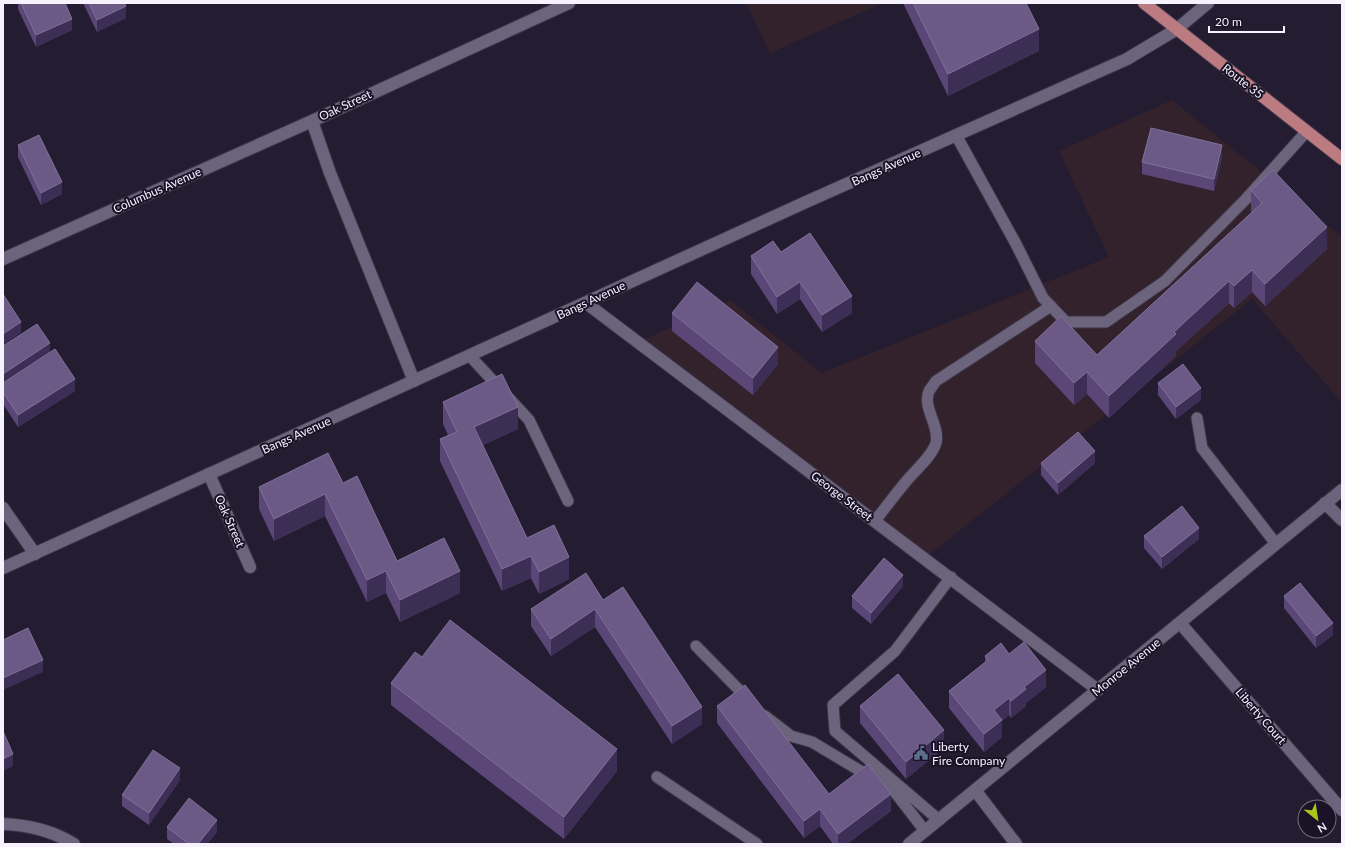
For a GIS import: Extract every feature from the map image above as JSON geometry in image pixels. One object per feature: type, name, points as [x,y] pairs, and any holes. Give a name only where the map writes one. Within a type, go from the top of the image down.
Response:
[{"type":"main road","name":"Route 35","points":[[1144,3],[1342,159]]},
{"type":"street","name":"Oak Street","points":[[414,381],[330,173],[312,121],[569,3]]},
{"type":"street","name":"Bangs Avenue","points":[[3,568],[956,135],[1127,59],[1177,29],[1208,3]]},
{"type":"street","name":"Columbus Avenue","points":[[3,259],[312,121]]},
{"type":"street","name":"George Street","points":[[586,303],[951,577],[1098,690]]},
{"type":"street","name":"Oak Street","points":[[209,474],[250,567]]},
{"type":"street","name":"Monroe Avenue","points":[[909,844],[1342,490]]},
{"type":"street","points":[[1325,503],[1342,520]]},
{"type":"street","points":[[3,508],[35,554]]},
{"type":"street","name":"Liberty Court","points":[[1180,623],[1342,810]]},
{"type":"street","points":[[975,790],[1016,844]]},
{"type":"street","points":[[3,824],[28,827],[61,836],[74,844]]},
{"type":"lane","points":[[956,135],[1016,244],[1043,298],[1066,322],[1106,322],[1164,281],[1245,200],[1307,131]]},
{"type":"lane","points":[[875,521],[931,453],[936,442],[934,421],[928,405],[928,392],[936,381],[1051,306]]},
{"type":"lane","points":[[470,356],[529,420],[568,501]]},
{"type":"lane","points":[[1197,418],[1202,448],[1276,544]]},
{"type":"lane","points":[[939,820],[835,731],[833,705],[895,651],[951,577]]},
{"type":"lane","points":[[696,646],[770,721],[791,736],[812,742],[894,792],[925,831]]},
{"type":"lane","points":[[657,776],[757,844]]},
{"type":"shaded area","points":[[746,3],[883,3],[770,53]]},
{"type":"shaded area","points":[[1172,100],[1342,237],[1342,403],[1252,299],[925,558],[639,342],[730,300],[822,373],[1109,257],[1059,151]]},
{"type":"building","points":[[21,3],[65,3],[72,19],[36,35]]},
{"type":"building","points":[[89,3],[124,3],[126,6],[97,20]]},
{"type":"building","points":[[913,3],[1026,3],[1039,29],[948,74]]},
{"type":"building","points":[[1151,128],[1222,145],[1214,179],[1142,162]]},
{"type":"building","points":[[39,135],[62,182],[41,193],[18,145]]},
{"type":"building","points":[[1273,170],[1327,227],[1265,284],[1252,270],[1234,286],[1229,281],[1174,332],[1176,334],[1109,396],[1087,372],[1074,383],[1035,341],[1061,316],[1097,355],[1262,203],[1251,190]]},
{"type":"building","points":[[810,233],[852,296],[822,315],[800,282],[777,297],[751,256],[773,241],[781,252]]},
{"type":"building","points":[[697,282],[778,347],[753,378],[672,313]]},
{"type":"building","points":[[3,294],[21,322],[3,334]]},
{"type":"building","points":[[37,324],[50,343],[3,374],[3,346]]},
{"type":"building","points":[[55,349],[75,379],[18,415],[3,392],[3,383]]},
{"type":"building","points":[[1183,364],[1201,388],[1176,407],[1158,383]]},
{"type":"building","points":[[502,374],[518,407],[474,427],[527,538],[554,525],[569,557],[539,572],[531,556],[502,569],[440,439],[457,432],[443,402]]},
{"type":"building","points":[[1078,432],[1095,451],[1058,483],[1041,463]]},
{"type":"building","points":[[328,453],[343,483],[357,476],[397,561],[444,538],[460,571],[400,600],[386,571],[367,580],[325,494],[274,519],[259,487]]},
{"type":"building","points":[[1182,506],[1199,528],[1162,557],[1144,536]]},
{"type":"building","points":[[884,558],[903,575],[871,613],[852,596]]},
{"type":"building","points":[[586,573],[603,600],[623,587],[702,707],[672,726],[595,609],[551,639],[531,609]]},
{"type":"building","points":[[1300,583],[1333,623],[1316,636],[1284,596]]},
{"type":"building","points":[[450,620],[617,749],[564,817],[391,683],[415,652],[422,657]]},
{"type":"building","points":[[28,628],[43,660],[3,678],[3,640]]},
{"type":"building","points":[[1024,642],[1046,670],[1024,687],[1026,689],[1011,701],[1009,698],[994,710],[1002,720],[984,734],[949,691],[988,660],[985,656],[1001,643],[1009,654]]},
{"type":"building","points":[[898,674],[944,730],[906,762],[860,706]]},
{"type":"building","points":[[745,685],[829,794],[868,764],[891,794],[838,834],[820,809],[804,821],[717,706]]},
{"type":"building","points":[[3,731],[13,754],[3,759]]},
{"type":"building","points":[[153,750],[180,768],[149,813],[122,795]]},
{"type":"building","points":[[189,798],[217,820],[198,844],[189,844],[167,827]]},
{"type":"place","name":"Liberty Fire Company","points":[[921,753]]}]
